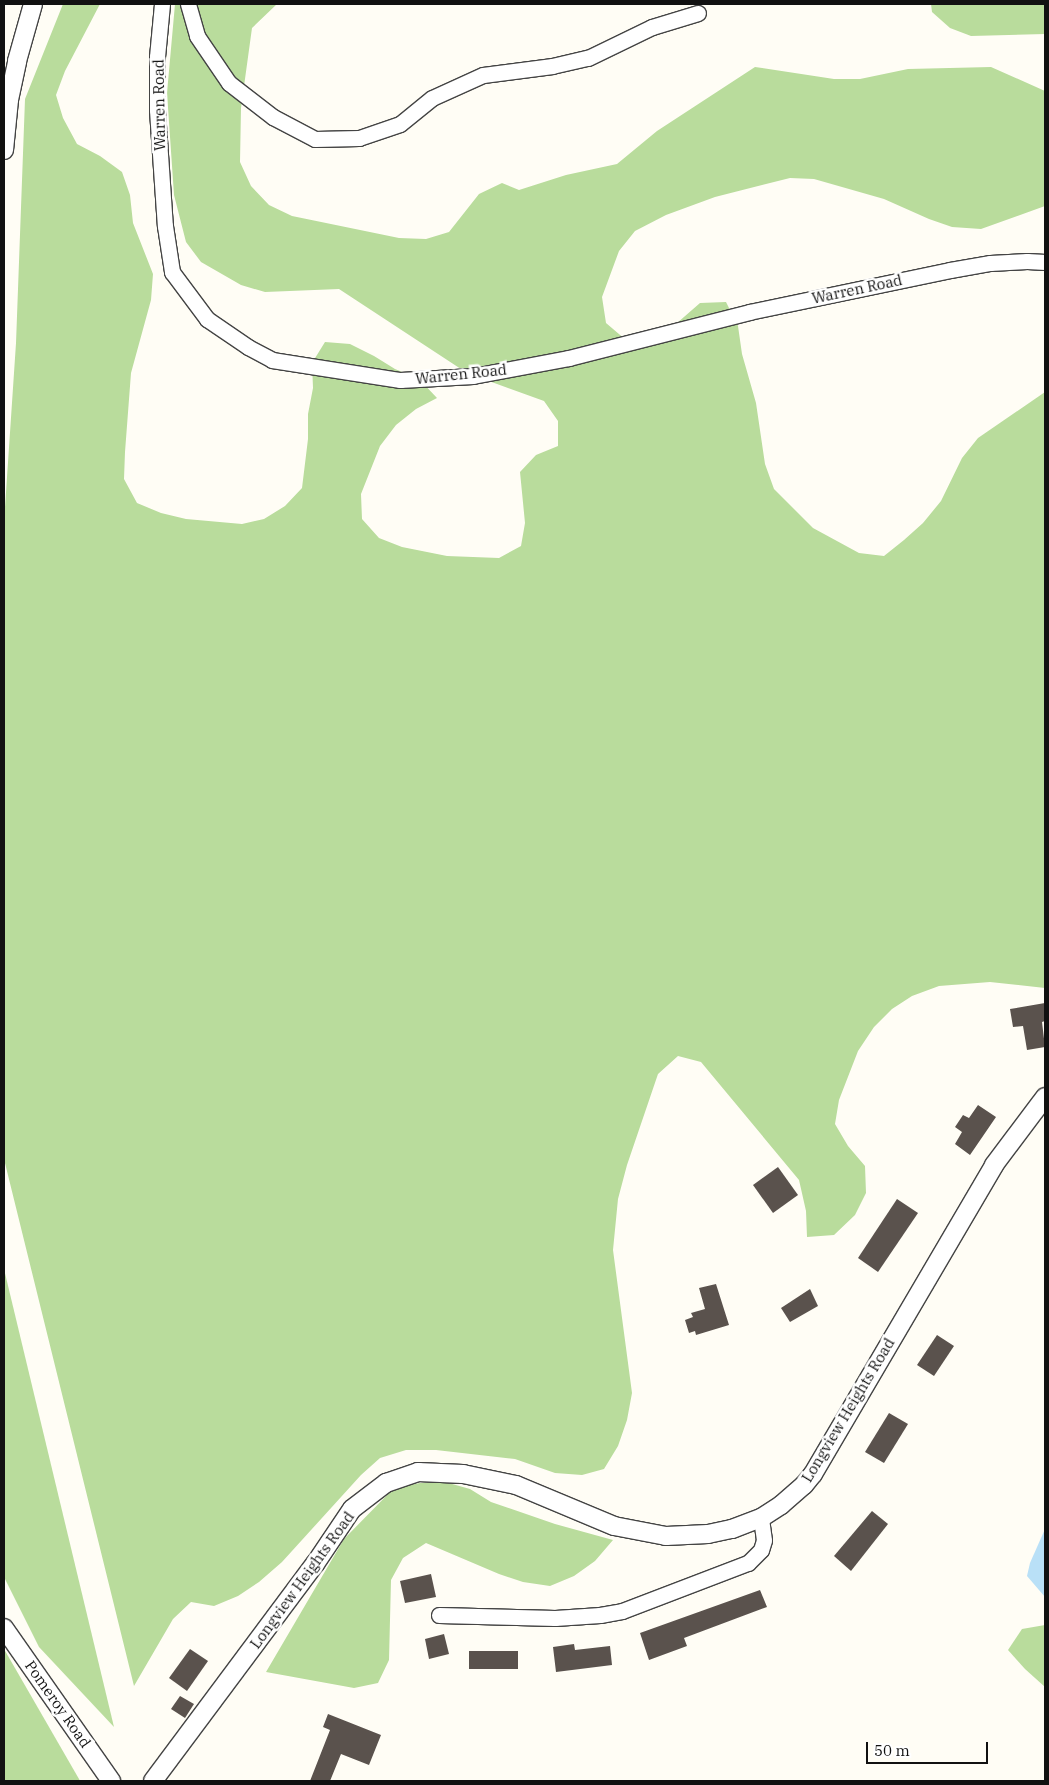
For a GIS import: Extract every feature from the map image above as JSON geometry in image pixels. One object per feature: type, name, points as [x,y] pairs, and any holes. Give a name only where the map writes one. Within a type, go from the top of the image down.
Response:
[{"type":"street","points":[[4,150],[9,100],[34,4]]},
{"type":"street","name":"Warren Road","points":[[162,4],[157,57],[157,110],[165,226],[172,272],[207,320],[248,347],[272,360],[400,380],[473,376],[569,358],[749,312],[950,270],[990,263],[1027,260],[1045,262]]},
{"type":"street","points":[[188,4],[197,36],[229,83],[273,117],[315,139],[360,138],[400,124],[432,98],[483,74],[552,66],[588,58],[652,27],[698,13]]},
{"type":"street","name":"Longview Heights Road","points":[[153,1781],[314,1564],[352,1509],[386,1483],[418,1472],[463,1474],[516,1485],[614,1526],[666,1536],[708,1534],[732,1529],[761,1518],[793,1495],[813,1474],[984,1181],[1010,1142],[1045,1097]]},
{"type":"street","points":[[439,1615],[555,1618],[600,1615],[622,1611],[748,1563],[761,1550],[764,1540],[761,1518]]},
{"type":"street","name":"Pomeroy Road","points":[[4,1628],[111,1781]]},
{"type":"green space","points":[[63,4],[100,4],[65,71],[56,95],[63,118],[77,144],[100,156],[122,172],[130,195],[133,223],[153,274],[151,300],[131,373],[125,452],[124,479],[137,503],[161,513],[186,519],[242,524],[264,519],[285,506],[302,488],[308,439],[308,414],[313,388],[312,363],[325,342],[350,344],[395,369],[419,379],[437,398],[416,409],[396,425],[380,446],[361,494],[362,519],[379,538],[402,547],[447,556],[499,558],[521,546],[525,523],[520,472],[536,455],[558,446],[558,421],[544,401],[467,373],[339,289],[265,292],[241,285],[201,262],[186,242],[174,195],[167,93],[175,4],[277,4],[252,28],[241,108],[240,162],[251,186],[269,205],[292,216],[399,238],[426,239],[449,232],[479,194],[502,183],[519,190],[566,175],[617,164],[657,131],[755,67],[834,79],[860,79],[908,69],[991,67],[1045,91],[1045,206],[981,229],[952,227],[884,199],[814,179],[790,178],[715,197],[666,215],[635,231],[619,251],[602,297],[606,323],[626,340],[653,344],[700,303],[726,302],[738,326],[742,354],[756,403],[765,464],[774,489],[813,528],[859,553],[884,556],[904,540],[923,523],[941,501],[962,458],[978,438],[1045,392],[1045,988],[990,982],[939,986],[912,996],[892,1009],[874,1027],[858,1051],[839,1100],[835,1124],[848,1146],[865,1166],[866,1193],[855,1215],[834,1235],[807,1237],[806,1211],[799,1180],[701,1062],[678,1056],[658,1074],[627,1165],[618,1199],[613,1250],[632,1393],[627,1420],[618,1446],[604,1469],[582,1475],[555,1473],[515,1459],[436,1450],[406,1450],[380,1458],[361,1475],[282,1562],[259,1582],[238,1596],[214,1606],[191,1602],[173,1619],[134,1686],[4,1159],[4,522],[16,343],[25,99]]},
{"type":"green space","points":[[931,4],[1045,4],[1045,34],[971,36],[950,28],[932,12]]},
{"type":"green space","points":[[4,1269],[114,1727],[39,1647],[4,1577]]},
{"type":"green space","points":[[445,1482],[470,1489],[491,1502],[555,1524],[613,1540],[595,1561],[574,1576],[550,1586],[523,1582],[499,1574],[426,1543],[403,1558],[391,1580],[389,1660],[378,1683],[354,1688],[266,1672],[344,1539],[394,1488],[420,1483]]},
{"type":"green space","points":[[1045,1625],[1045,1687],[1008,1650],[1022,1629]]},
{"type":"green space","points":[[4,1649],[79,1779],[80,1781],[4,1781]]},
{"type":"water","points":[[1045,1529],[1045,1597],[1027,1576],[1030,1563]]},
{"type":"building","points":[[1045,1003],[1045,1021],[1042,1022],[1045,1047],[1027,1050],[1023,1026],[1013,1027],[1010,1009]]},
{"type":"building","points":[[978,1105],[996,1117],[970,1155],[955,1144],[962,1132],[955,1127],[963,1115],[969,1118]]},
{"type":"building","points":[[778,1167],[798,1195],[773,1213],[753,1185]]},
{"type":"building","points":[[897,1199],[918,1213],[878,1272],[858,1258]]},
{"type":"building","points":[[716,1284],[729,1325],[696,1335],[695,1331],[689,1333],[685,1320],[693,1317],[691,1313],[705,1309],[699,1288]]},
{"type":"building","points":[[810,1289],[818,1306],[790,1322],[781,1308]]},
{"type":"building","points":[[937,1335],[954,1346],[934,1376],[917,1365]]},
{"type":"building","points":[[889,1413],[908,1424],[884,1463],[865,1452]]},
{"type":"building","points":[[872,1511],[888,1524],[851,1571],[834,1556]]},
{"type":"building","points":[[431,1574],[436,1597],[405,1603],[400,1581]]},
{"type":"building","points":[[760,1590],[767,1607],[684,1638],[687,1646],[649,1660],[640,1633]]},
{"type":"building","points":[[444,1634],[449,1654],[429,1659],[425,1639]]},
{"type":"building","points":[[574,1644],[575,1650],[610,1646],[612,1665],[556,1672],[553,1647]]},
{"type":"building","points":[[190,1649],[208,1661],[187,1691],[169,1678]]},
{"type":"building","points":[[469,1651],[518,1651],[518,1669],[469,1669]]},
{"type":"building","points":[[180,1696],[194,1704],[185,1718],[171,1709]]},
{"type":"building","points":[[328,1714],[381,1735],[369,1765],[341,1754],[330,1781],[310,1781],[330,1730],[323,1727]]}]
